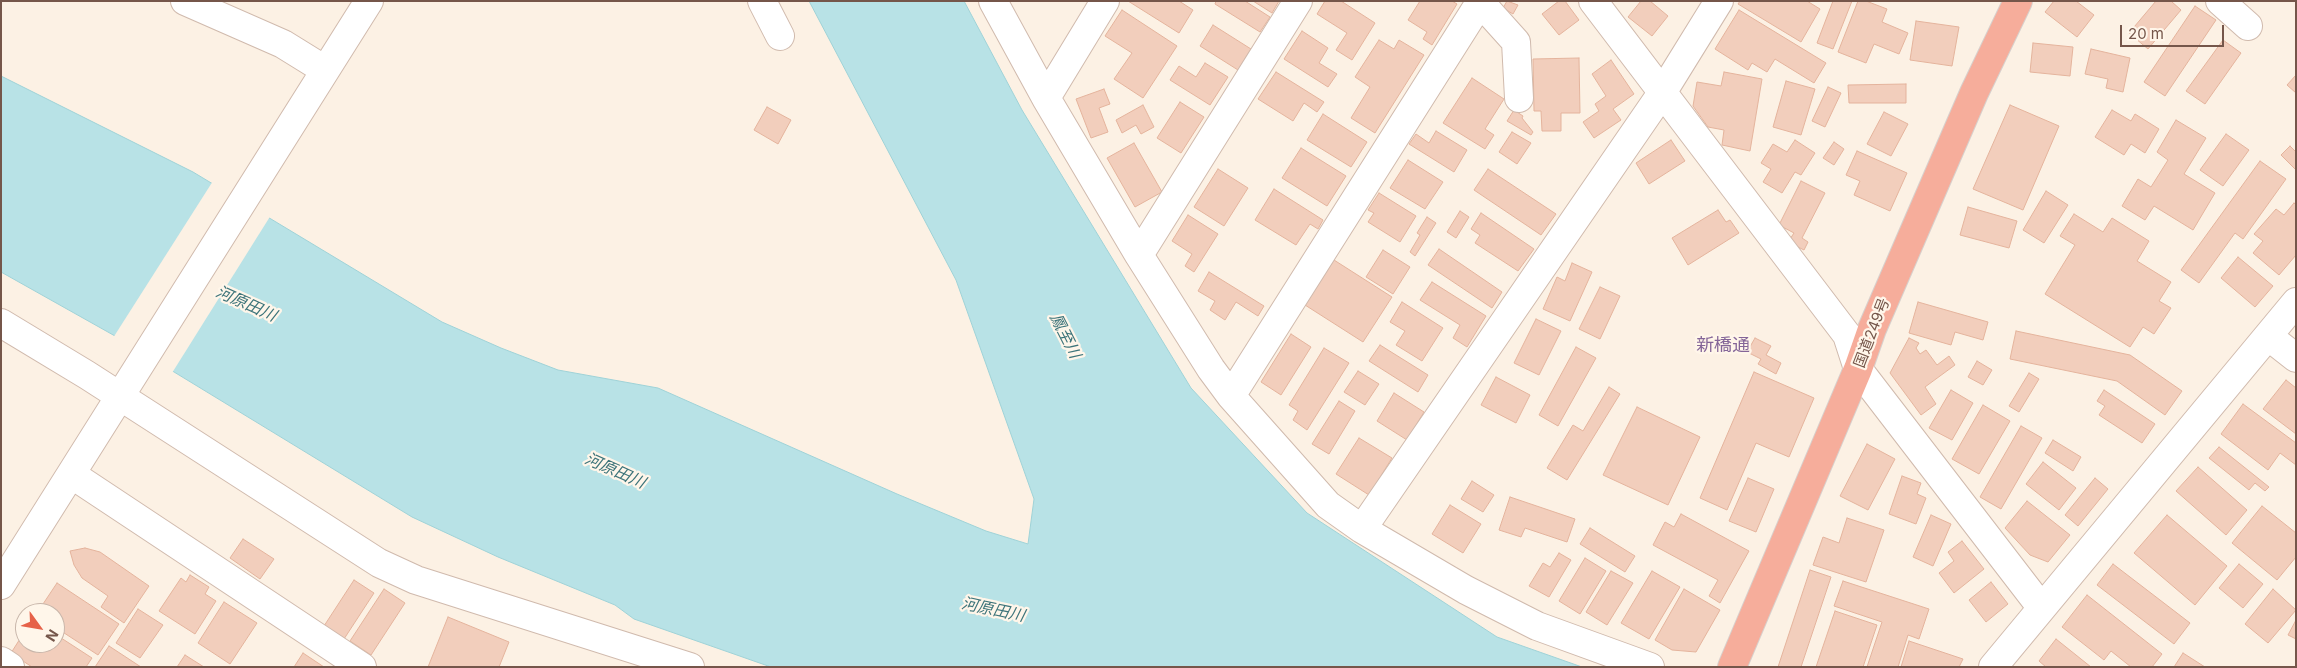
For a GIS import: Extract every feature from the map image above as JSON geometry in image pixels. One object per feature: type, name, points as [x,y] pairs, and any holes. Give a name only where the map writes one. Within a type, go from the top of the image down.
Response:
[{"type":"highway","name":"国道249号","points":[[1732,667],[1858,369],[1872,329],[1970,102],[2018,1]]},
{"type":"street","points":[[185,1],[284,44],[325,70]]},
{"type":"street","points":[[1,585],[369,1]]},
{"type":"street","points":[[762,1],[780,36]]},
{"type":"street","points":[[993,1],[1046,98],[1139,255],[1211,369],[1231,396],[1328,505],[1362,529],[1466,590],[1537,626],[1650,667]]},
{"type":"street","points":[[1046,98],[1105,1]]},
{"type":"street","points":[[1139,255],[1298,1]]},
{"type":"street","points":[[1593,1],[1847,335],[1858,369],[2041,607]]},
{"type":"street","points":[[1362,529],[1662,93],[1719,1]]},
{"type":"street","points":[[2220,1],[2248,26]]},
{"type":"street","points":[[1231,396],[1480,2],[1516,42],[1519,98]]},
{"type":"street","points":[[1993,667],[2296,302]]},
{"type":"street","points":[[1,322],[126,386],[379,563],[409,577],[690,667]]},
{"type":"street","points":[[2268,336],[2296,358]]},
{"type":"street","points":[[70,474],[362,667]]},
{"type":"street","points":[[1,661],[10,667]]},
{"type":"water","points":[[809,1],[964,1],[1022,110],[1191,388],[1307,513],[1497,637],[1582,667],[771,667],[634,619],[615,605],[498,557],[412,517],[115,336],[1,272],[1,76],[193,172],[442,322],[558,370],[658,388],[897,494],[986,531],[1028,544],[1034,499],[956,280]]},
{"type":"pier","points":[[213,181],[271,215],[172,373],[113,338]]},
{"type":"building","points":[[1128,1],[1179,1],[1193,10],[1179,33]]},
{"type":"building","points":[[1216,1],[1245,1],[1270,17],[1260,32],[1215,4]]},
{"type":"building","points":[[1253,1],[1279,1],[1272,13]]},
{"type":"building","points":[[1325,1],[1341,1],[1375,23],[1352,60],[1336,50],[1347,33],[1317,14]]},
{"type":"building","points":[[1420,1],[1452,1],[1457,4],[1432,45],[1423,39],[1427,32],[1408,20]]},
{"type":"building","points":[[1507,1],[1518,5],[1513,14],[1503,8]]},
{"type":"building","points":[[1559,1],[1565,1],[1579,20],[1559,35],[1542,14]]},
{"type":"building","points":[[1641,1],[1650,1],[1668,16],[1652,36],[1628,17]]},
{"type":"building","points":[[1740,1],[1807,1],[1820,9],[1801,42],[1738,4]]},
{"type":"building","points":[[1833,1],[1852,1],[1833,49],[1817,43]]},
{"type":"building","points":[[1858,1],[1866,1],[1887,9],[1882,22],[1908,33],[1899,54],[1874,44],[1866,63],[1838,52]]},
{"type":"building","points":[[2054,1],[2076,1],[2094,15],[2077,37],[2045,12]]},
{"type":"building","points":[[2156,1],[2171,1],[2181,10],[2148,49],[2129,33]]},
{"type":"building","points":[[2195,6],[2216,20],[2165,96],[2144,82]]},
{"type":"building","points":[[1122,10],[1177,46],[1143,98],[1114,79],[1132,53],[1105,36]]},
{"type":"building","points":[[1739,10],[1826,63],[1814,83],[1775,59],[1767,72],[1752,63],[1748,70],[1715,49]]},
{"type":"building","points":[[1916,21],[1959,27],[1952,66],[1910,60]]},
{"type":"building","points":[[1213,25],[1251,49],[1238,70],[1200,46]]},
{"type":"building","points":[[1302,31],[1328,48],[1319,63],[1337,74],[1328,87],[1284,59]]},
{"type":"building","points":[[1379,40],[1394,49],[1399,40],[1424,55],[1375,133],[1351,118],[1370,87],[1355,77]]},
{"type":"building","points":[[2223,40],[2241,53],[2205,104],[2186,91]]},
{"type":"building","points":[[2033,43],[2073,47],[2070,76],[2030,72]]},
{"type":"building","points":[[2091,49],[2130,58],[2123,92],[2106,88],[2108,79],[2085,74]]},
{"type":"building","points":[[1579,58],[1580,113],[1561,113],[1561,131],[1542,131],[1541,111],[1534,111],[1533,59]]},
{"type":"building","points":[[1611,60],[1634,94],[1613,109],[1621,120],[1594,138],[1583,122],[1599,111],[1595,104],[1606,96],[1592,74]]},
{"type":"building","points":[[1205,63],[1228,77],[1210,105],[1170,80],[1179,66],[1196,77]]},
{"type":"building","points":[[1276,72],[1324,102],[1317,112],[1304,103],[1293,121],[1258,99]]},
{"type":"building","points":[[1724,72],[1762,79],[1750,151],[1722,145],[1724,130],[1708,127],[1693,106],[1697,82],[1721,86]]},
{"type":"building","points":[[2296,75],[2296,93],[2287,85]]},
{"type":"building","points":[[1472,78],[1504,99],[1485,129],[1494,135],[1485,149],[1443,123]]},
{"type":"building","points":[[1786,81],[1815,89],[1801,135],[1773,127]]},
{"type":"building","points":[[1906,84],[1906,103],[1849,103],[1848,85]]},
{"type":"building","points":[[1828,87],[1841,93],[1825,127],[1812,121]]},
{"type":"building","points":[[1104,89],[1110,104],[1099,108],[1108,132],[1091,138],[1076,99]]},
{"type":"building","points":[[1180,102],[1204,117],[1181,153],[1157,138]]},
{"type":"building","points":[[1143,105],[1154,127],[1141,134],[1136,125],[1122,133],[1116,120]]},
{"type":"building","points":[[2010,105],[2059,126],[2023,210],[1973,189]]},
{"type":"building","points":[[767,107],[791,120],[778,144],[754,130]]},
{"type":"building","points":[[1514,110],[1523,116],[1522,118],[1533,132],[1531,135],[1507,121]]},
{"type":"building","points":[[2112,110],[2131,121],[2135,114],[2159,129],[2145,153],[2131,144],[2124,155],[2095,137]]},
{"type":"building","points":[[1884,112],[1908,124],[1891,156],[1867,144]]},
{"type":"building","points":[[1323,114],[1367,142],[1351,167],[1307,140]]},
{"type":"building","points":[[2176,120],[2206,138],[2184,174],[2215,193],[2193,230],[2154,206],[2145,220],[2122,206],[2138,179],[2151,187],[2168,160],[2157,152]]},
{"type":"building","points":[[1436,131],[1467,150],[1454,172],[1409,144],[1416,134],[1429,143]]},
{"type":"building","points":[[1512,132],[1531,143],[1517,164],[1499,152]]},
{"type":"building","points":[[2226,134],[2249,150],[2223,186],[2200,170]]},
{"type":"building","points":[[1671,140],[1685,161],[1649,184],[1636,163]]},
{"type":"building","points":[[1795,140],[1815,153],[1801,175],[1795,172],[1782,193],[1763,182],[1771,169],[1761,163],[1773,144],[1787,152]]},
{"type":"building","points":[[1834,142],[1844,149],[1834,165],[1823,158]]},
{"type":"building","points":[[1134,143],[1162,192],[1135,207],[1107,158]]},
{"type":"building","points":[[2290,146],[2296,152],[2296,170],[2281,155]]},
{"type":"building","points":[[1301,148],[1346,176],[1327,206],[1282,178]]},
{"type":"building","points":[[1857,151],[1907,173],[1890,211],[1854,195],[1860,181],[1846,175]]},
{"type":"building","points":[[1408,160],[1443,182],[1425,209],[1390,188]]},
{"type":"building","points":[[2260,161],[2286,179],[2243,239],[2235,233],[2199,283],[2181,270]]},
{"type":"building","points":[[1218,169],[1248,188],[1224,226],[1194,207]]},
{"type":"building","points":[[1488,169],[1556,214],[1541,235],[1474,190]]},
{"type":"building","points":[[1801,181],[1825,193],[1802,238],[1808,242],[1804,250],[1788,242],[1794,233],[1779,225]]},
{"type":"building","points":[[1274,189],[1323,220],[1318,229],[1310,224],[1296,245],[1255,220]]},
{"type":"building","points":[[2046,191],[2068,205],[2044,243],[2023,230]]},
{"type":"building","points":[[1379,193],[1416,216],[1400,242],[1368,222],[1374,213],[1368,210]]},
{"type":"building","points":[[2294,203],[2296,205],[2296,255],[2279,275],[2253,253],[2263,241],[2254,234],[2276,209],[2284,215]]},
{"type":"building","points":[[1968,207],[2017,221],[2009,248],[1960,235]]},
{"type":"building","points":[[1718,210],[1726,222],[1730,220],[1739,233],[1688,265],[1672,238]]},
{"type":"building","points":[[1460,211],[1469,217],[1456,238],[1447,232]]},
{"type":"building","points":[[1481,213],[1534,249],[1518,271],[1475,243],[1480,235],[1471,229]]},
{"type":"building","points":[[2074,214],[2103,232],[2112,218],[2149,241],[2137,261],[2171,282],[2159,301],[2171,308],[2154,334],[2143,327],[2130,347],[2045,294],[2075,245],[2060,236]]},
{"type":"building","points":[[1188,215],[1218,234],[1194,272],[1185,266],[1192,254],[1172,241]]},
{"type":"building","points":[[1427,217],[1436,223],[1415,256],[1410,252],[1420,235],[1417,233]]},
{"type":"building","points":[[1439,249],[1502,292],[1492,308],[1428,265]]},
{"type":"building","points":[[1383,250],[1410,267],[1393,294],[1366,277]]},
{"type":"building","points":[[2238,257],[2273,286],[2255,307],[2221,278]]},
{"type":"building","points":[[1334,260],[1392,297],[1363,342],[1305,305]]},
{"type":"building","points":[[1572,263],[1592,272],[1570,321],[1543,309],[1557,277],[1565,281]]},
{"type":"building","points":[[1209,272],[1264,306],[1258,316],[1236,302],[1225,320],[1210,310],[1215,301],[1198,291]]},
{"type":"building","points":[[1432,282],[1486,316],[1467,347],[1453,338],[1460,325],[1420,300]]},
{"type":"building","points":[[1600,287],[1620,296],[1600,339],[1579,329]]},
{"type":"building","points":[[1402,302],[1443,328],[1422,361],[1396,345],[1405,331],[1390,322]]},
{"type":"building","points":[[1918,302],[1988,322],[1983,340],[1955,332],[1951,345],[1909,333]]},
{"type":"building","points":[[1536,319],[1561,331],[1539,375],[1514,363]]},
{"type":"building","points":[[2016,331],[2130,355],[2182,391],[2165,415],[2117,381],[2010,359]]},
{"type":"building","points":[[1291,334],[1311,347],[1281,395],[1261,382]]},
{"type":"building","points":[[1755,338],[1771,346],[1766,355],[1781,363],[1776,374],[1758,364],[1761,359],[1747,352]]},
{"type":"building","points":[[1909,338],[1919,343],[1916,348],[1920,354],[1926,350],[1937,365],[1949,356],[1955,365],[1925,387],[1936,404],[1921,415],[1890,373]]},
{"type":"building","points":[[1380,345],[1428,375],[1418,392],[1369,361]]},
{"type":"building","points":[[1576,347],[1596,358],[1558,426],[1539,415]]},
{"type":"building","points":[[1324,348],[1349,363],[1307,430],[1293,420],[1298,411],[1289,405]]},
{"type":"building","points":[[1977,361],[1992,370],[1983,385],[1968,377]]},
{"type":"building","points":[[1358,371],[1379,384],[1365,405],[1344,392]]},
{"type":"building","points":[[1754,372],[1814,398],[1789,457],[1756,443],[1727,510],[1700,498]]},
{"type":"building","points":[[2029,373],[2039,379],[2019,412],[2009,406]]},
{"type":"building","points":[[1496,377],[1530,395],[1516,423],[1481,405]]},
{"type":"building","points":[[2286,380],[2296,388],[2296,434],[2263,409]]},
{"type":"building","points":[[1609,387],[1620,394],[1567,480],[1547,468],[1573,425],[1583,431]]},
{"type":"building","points":[[1951,390],[1973,403],[1952,440],[1929,428]]},
{"type":"building","points":[[2104,390],[2155,424],[2142,443],[2099,415],[2105,406],[2097,401]]},
{"type":"building","points":[[1394,393],[1424,412],[1407,440],[1377,421]]},
{"type":"building","points":[[1339,401],[1355,411],[1329,454],[1312,444]]},
{"type":"building","points":[[2243,404],[2296,443],[2296,465],[2280,453],[2268,470],[2221,434]]},
{"type":"building","points":[[1983,405],[2010,421],[1979,474],[1952,459]]},
{"type":"building","points":[[1637,407],[1700,437],[1668,505],[1603,475]]},
{"type":"building","points":[[2021,426],[2042,438],[2001,509],[1980,497]]},
{"type":"building","points":[[1359,438],[1392,458],[1369,495],[1336,474]]},
{"type":"building","points":[[2053,440],[2081,457],[2073,471],[2045,453]]},
{"type":"building","points":[[1867,444],[1895,459],[1868,510],[1840,496]]},
{"type":"building","points":[[2219,447],[2269,487],[2265,491],[2255,483],[2249,490],[2209,458]]},
{"type":"building","points":[[2043,462],[2076,488],[2059,510],[2026,484]]},
{"type":"building","points":[[2198,467],[2247,510],[2226,535],[2176,491]]},
{"type":"building","points":[[1902,476],[1921,483],[1917,494],[1926,498],[1916,524],[1889,514]]},
{"type":"building","points":[[1748,478],[1774,489],[1756,532],[1729,521]]},
{"type":"building","points":[[2095,478],[2108,489],[2078,526],[2065,515]]},
{"type":"building","points":[[1472,481],[1494,495],[1483,512],[1461,499]]},
{"type":"building","points":[[1510,497],[1575,519],[1567,542],[1525,528],[1521,537],[1499,530]]},
{"type":"building","points":[[2027,501],[2070,535],[2048,562],[2030,555],[2005,528]]},
{"type":"building","points":[[1450,505],[1481,524],[1463,553],[1432,534]]},
{"type":"building","points":[[2262,506],[2296,533],[2296,557],[2277,580],[2232,543]]},
{"type":"building","points":[[1681,514],[1749,551],[1720,603],[1709,596],[1718,580],[1653,545],[1665,522],[1674,527]]},
{"type":"building","points":[[1931,515],[1951,524],[1933,566],[1913,557]]},
{"type":"building","points":[[2167,515],[2227,566],[2195,605],[2134,553]]},
{"type":"building","points":[[1847,518],[1884,530],[1866,582],[1813,565],[1823,537],[1839,543]]},
{"type":"building","points":[[1590,528],[1635,556],[1625,572],[1580,544]]},
{"type":"building","points":[[243,539],[274,559],[260,579],[230,558]]},
{"type":"building","points":[[1962,541],[1984,569],[1954,593],[1939,573],[1954,561],[1948,552]]},
{"type":"building","points":[[85,548],[100,552],[149,586],[124,623],[101,607],[108,596],[82,578],[74,565],[70,551]]},
{"type":"building","points":[[1559,553],[1571,560],[1549,597],[1529,586],[1543,563],[1550,567]]},
{"type":"building","points":[[1585,558],[1606,571],[1580,614],[1559,601]]},
{"type":"building","points":[[2113,564],[2190,623],[2174,644],[2097,585]]},
{"type":"building","points":[[2239,564],[2263,584],[2243,608],[2219,588]]},
{"type":"building","points":[[1810,570],[1831,577],[1801,667],[1778,667]]},
{"type":"building","points":[[1611,571],[1633,583],[1607,625],[1586,612]]},
{"type":"building","points":[[1652,571],[1680,587],[1649,639],[1621,623]]},
{"type":"building","points":[[190,575],[209,587],[205,594],[216,601],[195,634],[159,611],[181,578],[186,582]]},
{"type":"building","points":[[354,580],[374,593],[344,639],[324,626]]},
{"type":"building","points":[[1843,581],[1929,609],[1919,639],[1908,635],[1898,667],[1867,667],[1882,622],[1834,606]]},
{"type":"building","points":[[1991,582],[2008,604],[1986,622],[1969,600]]},
{"type":"building","points":[[57,583],[119,624],[98,655],[65,634],[65,603],[44,603]]},
{"type":"building","points":[[384,589],[405,603],[371,655],[350,641]]},
{"type":"building","points":[[1684,589],[1720,610],[1696,652],[1672,650],[1655,640]]},
{"type":"building","points":[[2273,589],[2296,610],[2268,643],[2245,624]]},
{"type":"building","points":[[2087,595],[2162,654],[2152,667],[2131,667],[2111,651],[2104,660],[2062,627]]},
{"type":"building","points":[[224,602],[257,623],[230,664],[198,643]]},
{"type":"building","points":[[138,609],[163,625],[140,658],[116,643]]},
{"type":"building","points":[[1835,611],[1877,625],[1863,667],[1816,667]]},
{"type":"building","points":[[448,617],[509,642],[499,667],[428,667]]},
{"type":"building","points":[[2296,620],[2296,639],[2288,635]]},
{"type":"building","points":[[2056,639],[2091,667],[2046,667],[2039,661]]},
{"type":"building","points":[[65,640],[92,658],[86,667],[32,667],[11,653],[15,647],[15,653],[65,653]]},
{"type":"building","points":[[1909,641],[1963,659],[1959,667],[1901,667]]},
{"type":"building","points":[[109,646],[141,667],[95,667]]},
{"type":"building","points":[[303,653],[324,667],[294,667]]},
{"type":"building","points":[[2183,653],[2205,667],[2174,667]]},
{"type":"building","points":[[185,655],[204,667],[177,667]]},
{"type":"district","name":"新橋通","points":[[1723,346]]},
{"type":"water label","name":"河原田川","points":[[246,304]]},
{"type":"water label","name":"鳳至川","points":[[1065,336]]},
{"type":"water label","name":"河原田川","points":[[615,471]]},
{"type":"water label","name":"河原田川","points":[[993,610]]}]
